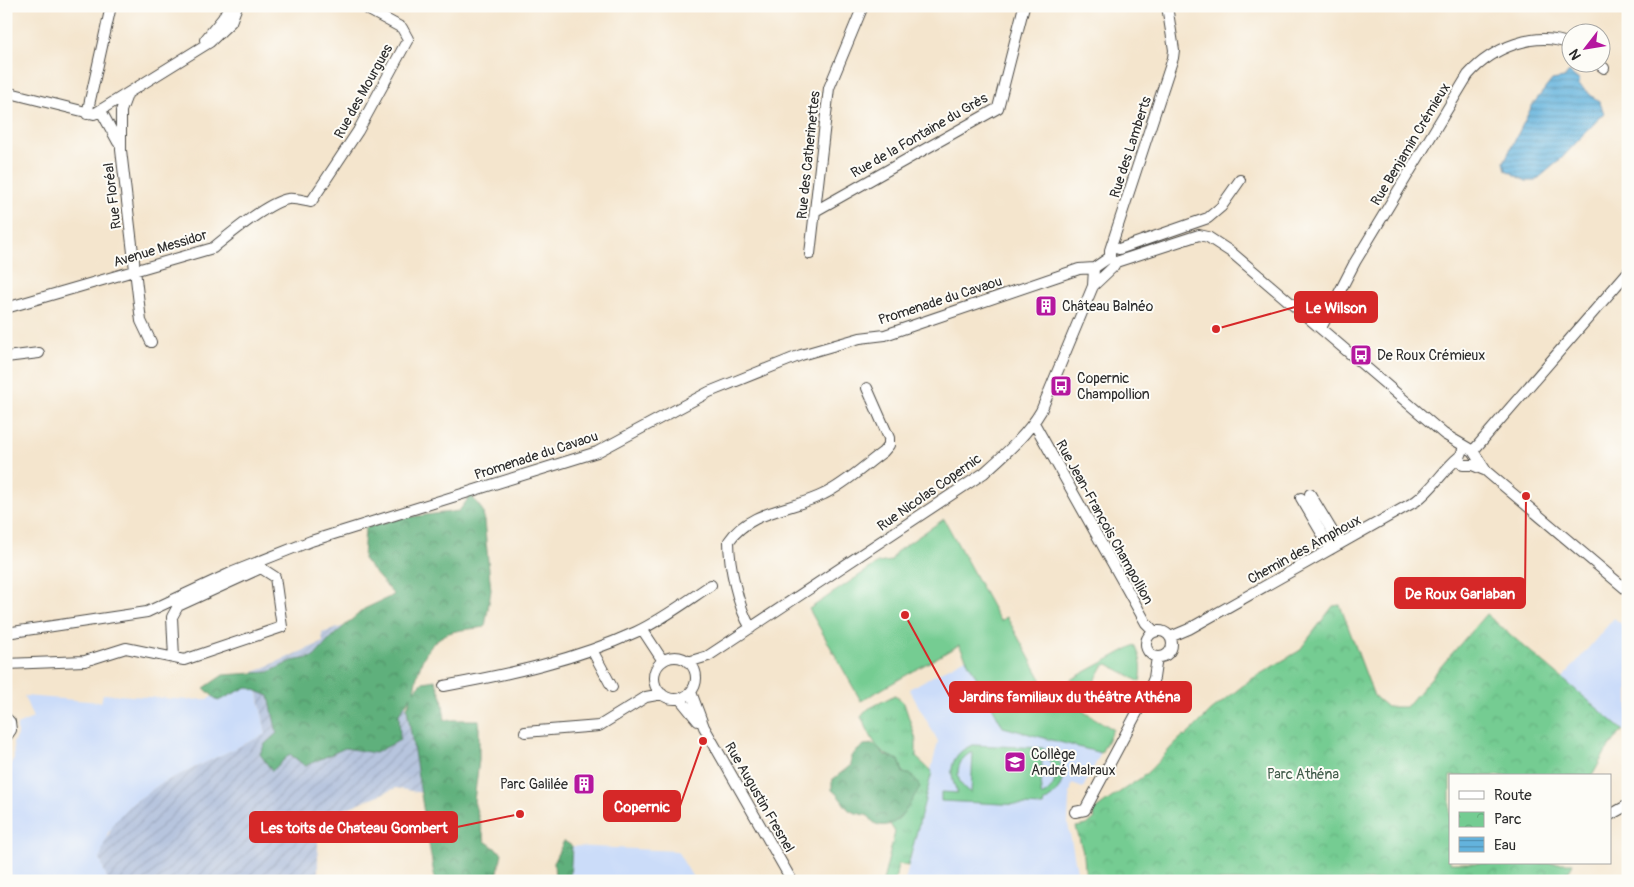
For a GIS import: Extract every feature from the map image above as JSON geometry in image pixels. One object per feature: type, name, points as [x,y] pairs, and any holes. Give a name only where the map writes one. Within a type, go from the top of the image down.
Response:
[{"type":"street","points":[[87,114],[111,6]]},
{"type":"street","points":[[193,54],[223,18],[229,6]]},
{"type":"street","points":[[6,92],[87,114],[101,111],[193,54],[232,22],[237,6]]},
{"type":"street","name":"Rue des Mourgues","points":[[311,202],[358,131],[408,39],[402,28],[368,10],[367,6]]},
{"type":"street","name":"Rue des Catherinettes","points":[[810,254],[817,210],[829,88],[863,6]]},
{"type":"street","name":"Rue de la Fontaine du Grès","points":[[817,210],[998,108],[1024,6]]},
{"type":"street","name":"Rue des Lamberts","points":[[1113,256],[1174,50],[1167,6]]},
{"type":"street","name":"Rue Benjamin Crémieux","points":[[1321,328],[1355,262],[1468,75],[1491,55],[1516,43],[1542,40],[1562,43]]},
{"type":"street","name":"Rue Floréal","points":[[127,95],[121,112],[120,150],[141,321],[151,342]]},
{"type":"street","name":"Rue Floréal","points":[[101,111],[115,133],[120,150]]},
{"type":"street","points":[[1092,286],[1094,268],[1113,256],[1119,249],[1208,218],[1221,207],[1240,180]]},
{"type":"street","name":"Avenue Messidor","points":[[6,308],[213,248],[236,230],[278,203],[289,199],[311,202]]},
{"type":"street","points":[[1113,256],[1191,236],[1208,237],[1215,241],[1321,328],[1444,434],[1467,457],[1628,592]]},
{"type":"street","points":[[1092,286],[1113,268],[1113,256]]},
{"type":"street","name":"Promenade du Cavaou","points":[[6,632],[147,612],[233,572],[311,541],[597,452],[709,392],[801,355],[860,338],[885,335],[1079,269],[1094,268]]},
{"type":"street","name":"Chemin des Amphoux","points":[[1170,637],[1189,629],[1416,502],[1436,484],[1448,466],[1467,457],[1628,272]]},
{"type":"street","name":"Rue Nicolas Copernic","points":[[688,662],[708,656],[984,473],[1034,424],[1054,383],[1092,286]]},
{"type":"street","points":[[6,357],[39,353]]},
{"type":"street","points":[[751,628],[745,618],[732,565],[729,541],[737,531],[765,514],[826,493],[883,452],[889,445],[889,438],[867,388]]},
{"type":"street","name":"Rue Jean-François Champollion","points":[[1034,424],[1146,623],[1155,632]]},
{"type":"street","points":[[1306,496],[1336,547]]},
{"type":"street","points":[[6,664],[86,661],[126,648],[174,658],[184,660],[202,655],[282,627],[275,577],[261,568],[178,606],[172,617],[174,658]]},
{"type":"street","points":[[444,686],[537,668],[592,650],[642,629],[711,585]]},
{"type":"street","points":[[642,629],[662,661]]},
{"type":"street","points":[[1155,632],[1162,632],[1170,637],[1171,650],[1166,656],[1158,657],[1150,653],[1146,645],[1148,637],[1155,632]]},
{"type":"street","points":[[592,650],[612,687]]},
{"type":"street","name":"Rue Nicolas Copernic","points":[[696,674],[708,656]]},
{"type":"street","points":[[676,657],[688,662],[696,674],[696,680],[691,692],[680,699],[672,699],[662,694],[655,683],[655,672],[662,661],[676,657]]},
{"type":"street","points":[[1076,812],[1085,810],[1149,690],[1154,678],[1158,657]]},
{"type":"street","points":[[646,697],[655,683]]},
{"type":"street","name":"Rue Augustin Fresnel","points":[[691,692],[704,727],[792,881]]},
{"type":"street","points":[[525,732],[599,726],[646,697],[662,694]]},
{"type":"street","name":"Rue Augustin Fresnel","points":[[680,699],[704,727]]},
{"type":"street","points":[[6,718],[10,722],[11,730],[6,737]]},
{"type":"street","points":[[1612,814],[1628,805]]},
{"type":"shaded area","points":[[389,612],[422,793],[396,788],[318,820],[318,881],[108,881],[100,859],[104,844],[115,821],[128,807],[160,784],[266,734],[254,672],[323,642],[322,633]]},
{"type":"shaded area","points":[[1614,618],[1628,629],[1628,734],[1562,679]]},
{"type":"shaded area","name":"Collège André Malraux","points":[[966,658],[1004,727],[1101,753],[1083,788],[1072,784],[1069,799],[1068,824],[1079,881],[905,881],[938,741],[909,689]]},
{"type":"shaded area","points":[[255,679],[266,734],[160,784],[128,807],[108,833],[100,859],[108,881],[12,881],[6,852],[6,771],[14,758],[13,743],[17,735],[17,725],[33,718],[24,696],[101,702],[103,694],[189,700],[207,699]]},
{"type":"shaded area","points":[[572,846],[677,851],[695,881],[570,881]]},
{"type":"green space","points":[[471,495],[483,511],[491,590],[485,627],[449,633],[434,643],[424,657],[414,691],[423,682],[435,680],[442,697],[445,720],[479,720],[479,760],[474,801],[485,841],[502,853],[496,881],[435,881],[407,708],[411,696],[399,714],[400,740],[375,753],[345,748],[305,766],[290,754],[272,771],[260,754],[265,744],[277,733],[269,696],[247,687],[218,701],[204,688],[223,675],[269,672],[292,661],[314,657],[333,636],[364,609],[394,595],[363,559],[365,528],[401,518],[459,511]]},
{"type":"green space","points":[[944,519],[1000,621],[1007,617],[1048,692],[1135,645],[1141,663],[1140,682],[1108,664],[1103,666],[1081,706],[1084,712],[1113,729],[1101,753],[1003,727],[959,645],[861,701],[809,609],[878,563],[891,561],[896,552]]},
{"type":"green space","name":"Parc Athéna","points":[[1340,605],[1374,696],[1387,707],[1406,707],[1486,614],[1623,730],[1606,751],[1593,774],[1449,774],[1449,864],[1572,864],[1564,881],[1086,881],[1084,856],[1076,827],[1087,825],[1095,818],[1092,812],[1141,778],[1183,736],[1185,737],[1210,712],[1250,680],[1299,651],[1333,606]]},
{"type":"green space","points":[[895,695],[904,703],[916,740],[916,757],[932,772],[908,866],[898,864],[895,881],[883,881],[895,832],[890,824],[899,819],[912,799],[899,760],[884,753],[879,748],[861,717],[868,709]]},
{"type":"green space","points":[[874,744],[885,755],[899,760],[903,773],[912,775],[920,787],[903,814],[891,824],[884,826],[875,823],[868,816],[849,810],[832,790],[832,780],[851,765],[851,756],[864,745]]},
{"type":"green space","points":[[973,745],[1043,748],[1058,759],[1063,774],[1062,782],[1058,790],[1044,802],[1043,806],[941,801],[941,792],[958,793],[952,778],[953,764],[959,753]],"holes":[[[973,753],[971,793],[961,784],[958,772],[962,761]],[[1042,756],[1052,764],[1055,776],[1051,788],[1041,796]]]},
{"type":"green space","points":[[564,841],[572,846],[570,881],[555,881],[554,861]]},
{"type":"water","points":[[1569,72],[1580,81],[1578,84],[1600,103],[1604,113],[1560,160],[1535,181],[1526,181],[1506,170],[1504,162],[1533,104],[1552,80],[1564,78]]},
{"type":"place","name":"Château Balnéo","points":[[1046,306]]},
{"type":"place","name":"Le Wilson","points":[[1216,329]]},
{"type":"place","name":"De Roux Crémieux","points":[[1361,355]]},
{"type":"place","name":"Copernic Champollion","points":[[1061,386]]},
{"type":"place","name":"De Roux Garlaban","points":[[1526,496]]},
{"type":"place","name":"Jardins familiaux du théâtre Athéna","points":[[905,615]]},
{"type":"place","name":"Copernic","points":[[703,741]]},
{"type":"place","name":"Collège André Malraux","points":[[1015,762]]},
{"type":"place","name":"Parc Galilée","points":[[584,784]]},
{"type":"place","name":"Les toits de Chateau Gombert","points":[[520,814]]}]
